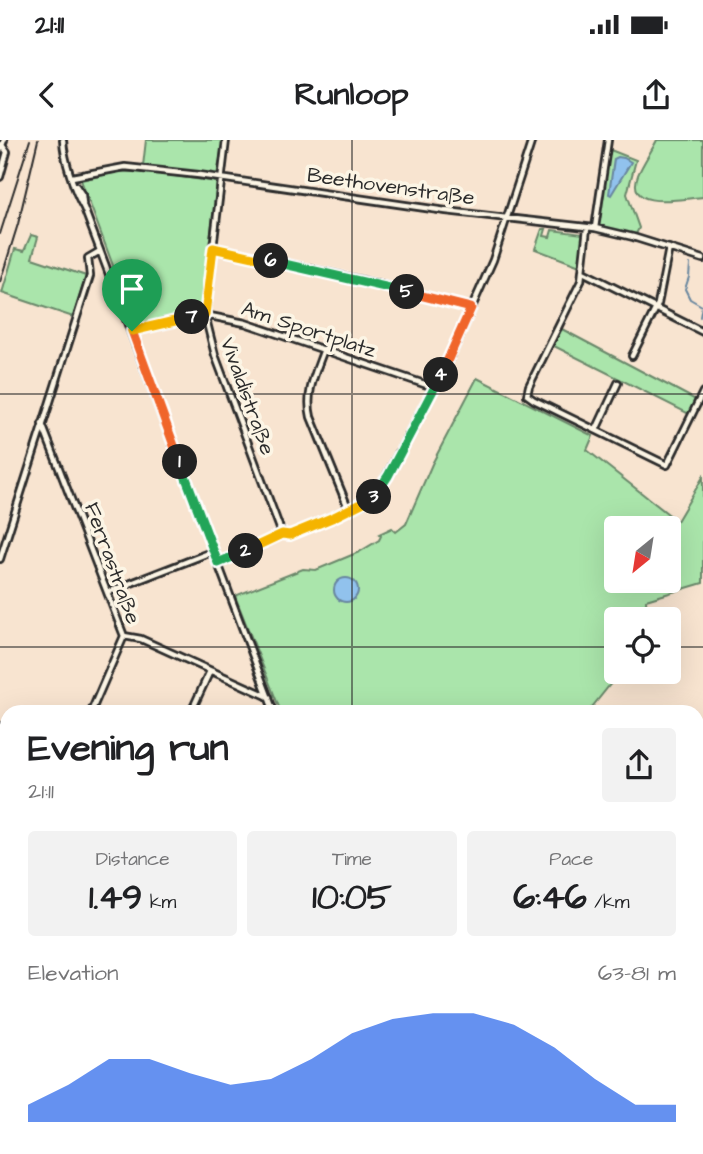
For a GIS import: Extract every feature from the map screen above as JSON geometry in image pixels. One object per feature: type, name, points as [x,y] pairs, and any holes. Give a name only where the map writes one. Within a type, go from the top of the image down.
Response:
[{"type":"street","points":[[63,140],[65,159],[82,195],[83,208],[132,331],[272,705]]},
{"type":"street","name":"Vivaldistraße","points":[[226,140],[205,315],[215,355],[282,534]]},
{"type":"street","points":[[218,563],[282,534],[290,535],[372,500],[448,361],[493,260],[532,140]]},
{"type":"street","points":[[595,228],[608,140]]},
{"type":"street","points":[[0,151],[2,143]]},
{"type":"street","points":[[0,177],[7,152],[2,143]]},
{"type":"street","name":"Beethovenstraße","points":[[73,179],[125,167],[220,177],[507,219],[595,228],[703,259]]},
{"type":"street","points":[[587,228],[583,272],[527,395],[667,465],[703,392]]},
{"type":"street","points":[[213,248],[365,281],[471,308]]},
{"type":"street","points":[[632,356],[656,309],[669,248]]},
{"type":"street","points":[[0,559],[90,276],[88,258],[100,251]]},
{"type":"street","points":[[583,272],[703,332]]},
{"type":"street","name":"Am Sportplatz","points":[[132,331],[205,315],[245,323],[433,387]]},
{"type":"street","points":[[324,349],[307,403],[349,510]]},
{"type":"street","points":[[596,430],[618,383]]},
{"type":"street","name":"Ferrastraße","points":[[42,424],[124,639],[94,705]]},
{"type":"street","points":[[108,592],[214,551]]},
{"type":"street","points":[[124,639],[141,639],[269,697]]},
{"type":"street","points":[[194,705],[210,671]]},
{"type":"green space","points":[[146,140],[223,140],[217,176],[143,166]]},
{"type":"green space","points":[[657,140],[703,140],[703,197],[658,200],[640,194],[636,187],[638,175]]},
{"type":"green space","points":[[608,149],[636,160],[627,194],[639,228],[635,236],[597,226]]},
{"type":"green space","points":[[118,172],[146,172],[217,182],[201,313],[164,318],[136,327],[81,180]]},
{"type":"green space","points":[[542,229],[546,229],[544,236],[550,237],[552,230],[583,234],[580,266],[535,249]]},
{"type":"green space","points":[[31,235],[38,237],[32,258],[86,276],[73,317],[2,293],[15,249],[24,251]]},
{"type":"green space","points":[[558,327],[696,400],[689,414],[550,344]]},
{"type":"green space","points":[[477,378],[593,436],[587,450],[671,516],[604,516],[604,593],[669,593],[646,600],[646,607],[604,607],[604,684],[610,684],[594,705],[278,705],[235,596],[303,569],[316,570],[359,552],[379,540],[379,534],[392,528],[396,532],[406,524],[432,464]]},
{"type":"green space","points":[[703,477],[703,583],[681,590],[680,516]]},
{"type":"water","points":[[618,157],[631,162],[611,195],[614,159]]},
{"type":"water","points":[[346,578],[354,582],[358,590],[354,598],[346,602],[338,598],[334,590],[338,582]]},
{"type":"waterway","points":[[690,264],[685,289],[690,299],[702,306],[700,317]]},
{"type":"tram line","points":[[0,282],[18,224],[38,140]]},
{"type":"railway","points":[[0,234],[30,140]]},
{"type":"route","points":[[213,248],[365,281],[471,308],[424,408],[402,445],[388,476],[372,500],[290,535],[282,534],[218,563],[132,331],[205,315],[213,248]]}]
